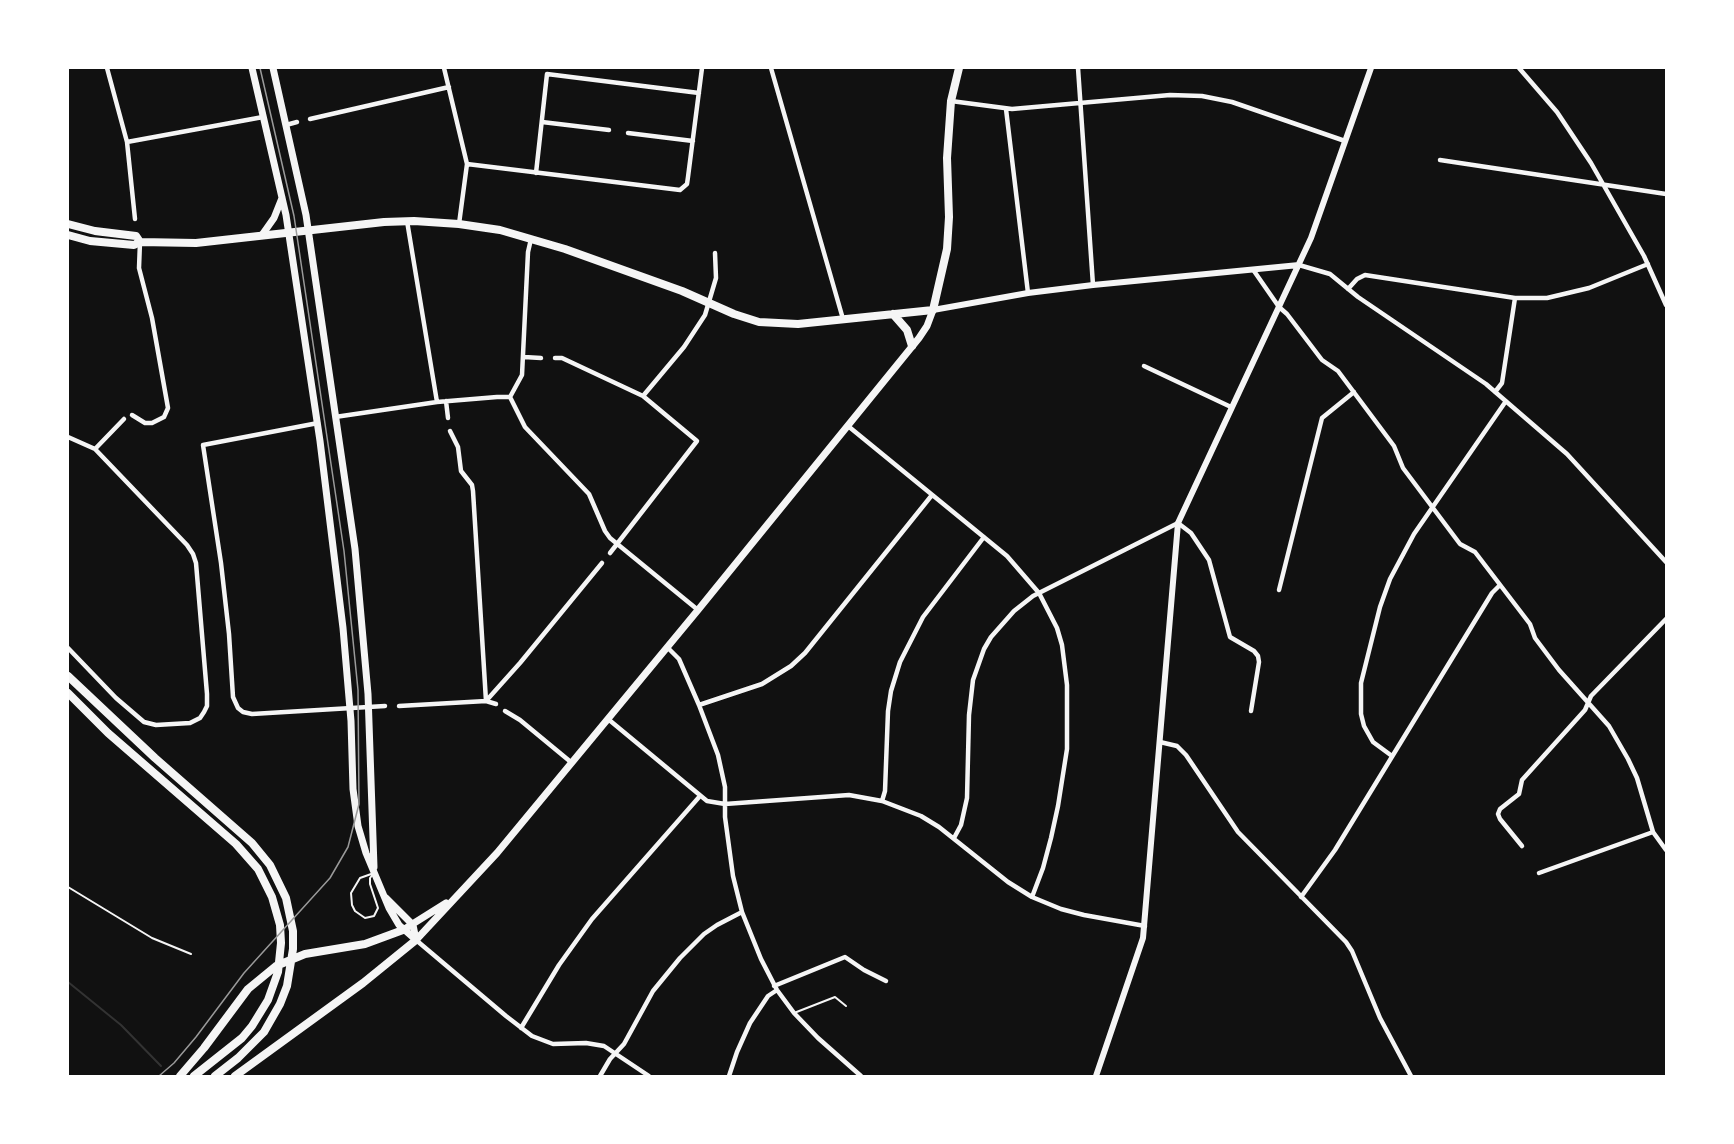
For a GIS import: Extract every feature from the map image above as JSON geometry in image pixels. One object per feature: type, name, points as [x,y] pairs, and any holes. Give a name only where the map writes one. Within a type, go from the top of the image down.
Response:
[{"type":"main road","points":[[252,68],[289,233],[318,423],[335,551],[350,708],[355,808],[362,840],[389,908],[403,930],[416,940]]},
{"type":"main road","points":[[273,68],[309,230],[357,573],[369,707],[374,873]]},
{"type":"main road","points":[[235,1077],[363,983],[416,940],[497,853],[668,647],[927,326],[944,264],[948,234],[947,158],[951,101],[959,68]]},
{"type":"main road","points":[[262,236],[276,215],[282,198]]},
{"type":"main road","points":[[68,236],[90,241],[134,245],[140,242],[196,243],[407,221],[459,224],[500,230],[532,238],[656,282],[746,319],[798,324],[933,310]]},
{"type":"main road","points":[[68,224],[95,231],[136,236],[140,242]]},
{"type":"main road","points":[[893,314],[907,330],[912,346]]},
{"type":"main road","points":[[68,676],[147,751],[252,843],[270,865],[286,898],[293,931],[292,967],[280,1004],[264,1032],[215,1077]]},
{"type":"main road","points":[[68,693],[108,733],[236,844],[258,869],[272,897],[280,925],[281,943],[278,972],[268,1000],[242,1038],[194,1077]]},
{"type":"main road","points":[[384,896],[413,925],[416,940]]},
{"type":"main road","points":[[180,1077],[241,997],[257,980],[276,966],[295,957],[365,944],[403,930],[456,896]]},
{"type":"street","points":[[107,68],[127,142],[135,219]]},
{"type":"street","points":[[444,68],[467,164],[459,224]]},
{"type":"street","points":[[467,164],[678,190],[684,188],[687,184],[702,68]]},
{"type":"street","points":[[771,68],[843,319]]},
{"type":"street","points":[[1078,68],[1093,285]]},
{"type":"street","points":[[1096,1077],[1139,954],[1145,926],[1178,523],[1311,238],[1371,68]]},
{"type":"street","points":[[1519,68],[1543,94],[1567,126],[1603,184],[1648,264],[1666,305]]},
{"type":"street","points":[[536,173],[548,74],[699,93]]},
{"type":"street","points":[[310,119],[449,87]]},
{"type":"street","points":[[951,101],[1006,109],[1170,95],[1202,96],[1232,102],[1345,141]]},
{"type":"street","points":[[1006,109],[1028,293]]},
{"type":"street","points":[[127,142],[263,117]]},
{"type":"street","points":[[286,125],[297,122]]},
{"type":"street","points":[[542,122],[609,130]]},
{"type":"street","points":[[628,133],[693,141]]},
{"type":"street","points":[[1440,160],[1666,194]]},
{"type":"street","points":[[407,221],[436,402]]},
{"type":"street","points":[[510,398],[521,381],[528,252],[532,238]]},
{"type":"street","points":[[132,416],[145,423],[152,423],[164,417],[168,408],[152,318],[139,268],[140,242]]},
{"type":"street","points":[[643,396],[684,346],[705,315],[716,279],[715,253]]},
{"type":"street","points":[[1348,288],[1365,274],[1515,298],[1547,298],[1573,293],[1648,264]]},
{"type":"street","points":[[933,310],[1028,293],[1093,285],[1299,265],[1330,274],[1495,392],[1568,454],[1666,562]]},
{"type":"street","points":[[1254,271],[1279,307],[1287,314],[1322,360],[1338,371],[1395,446],[1403,468],[1460,544],[1475,552],[1530,624],[1540,645],[1609,726],[1636,778],[1653,832],[1666,850]]},
{"type":"street","points":[[1495,392],[1502,383],[1515,298]]},
{"type":"street","points":[[524,357],[542,358]]},
{"type":"street","points":[[555,358],[562,358],[643,396],[697,441],[610,553]]},
{"type":"street","points":[[1144,366],[1231,406]]},
{"type":"street","points":[[1279,590],[1319,425],[1325,414],[1354,392]]},
{"type":"street","points":[[335,417],[436,402],[510,398]]},
{"type":"street","points":[[510,398],[525,427],[589,494],[605,531],[616,544],[698,610]]},
{"type":"street","points":[[446,401],[448,418]]},
{"type":"street","points":[[1392,756],[1373,742],[1364,726],[1360,702],[1361,683],[1372,634],[1389,582],[1414,534],[1506,401]]},
{"type":"street","points":[[95,449],[124,419]]},
{"type":"street","points":[[318,423],[203,445],[221,562],[233,697],[238,708],[252,714],[385,706]]},
{"type":"street","points":[[848,426],[1020,569],[1039,593],[1057,628],[1065,665],[1068,710],[1067,749],[1058,806],[1043,868],[1032,897]]},
{"type":"street","points":[[450,431],[458,447],[461,471],[472,485],[473,491],[486,701]]},
{"type":"street","points":[[68,437],[95,449],[188,545],[193,554],[196,563],[207,706],[200,718],[190,723],[144,722],[116,698],[68,648]]},
{"type":"street","points":[[699,705],[762,684],[791,666],[805,653],[932,495]]},
{"type":"street","points":[[954,838],[961,825],[967,798],[970,695],[978,662],[992,637],[1002,623],[1039,593],[1178,523]]},
{"type":"street","points":[[1178,523],[1191,533],[1209,560],[1230,637],[1254,651],[1258,656],[1251,711]]},
{"type":"street","points":[[882,801],[885,791],[888,711],[891,691],[902,659],[923,617],[984,537]]},
{"type":"street","points":[[486,701],[602,563]]},
{"type":"street","points":[[1300,897],[1335,850],[1492,593],[1500,585]]},
{"type":"street","points":[[1522,846],[1500,819],[1498,814],[1500,809],[1520,794],[1522,780],[1585,710],[1592,696],[1666,619]]},
{"type":"street","points":[[668,647],[677,656],[718,755],[725,787],[729,855],[742,912],[760,959],[776,988],[794,1013],[861,1077]]},
{"type":"street","points":[[399,706],[486,701],[496,704]]},
{"type":"street","points":[[505,711],[572,763]]},
{"type":"street","points":[[608,719],[707,801],[725,804],[834,795],[866,797],[882,801],[921,816],[954,838],[1008,882],[1032,897],[1061,909],[1084,915],[1145,926]]},
{"type":"street","points":[[1160,742],[1177,746],[1186,755],[1233,825],[1300,897],[1346,942],[1352,951],[1380,1018],[1411,1077]]},
{"type":"street","points":[[521,1028],[559,965],[592,919],[700,796]]},
{"type":"street","points":[[1539,873],[1653,832]]},
{"type":"street","points":[[600,1077],[610,1059],[624,1044],[653,991],[680,958],[704,934],[742,912]]},
{"type":"street","points":[[416,940],[521,1028],[543,1041],[553,1044],[596,1044],[616,1053],[649,1077]]},
{"type":"street","points":[[729,1077],[736,1052],[750,1023],[776,988],[845,957],[886,981]]},
{"type":"lane","points":[[374,873],[370,878],[370,884],[378,908],[374,916],[365,918],[355,911],[351,893],[360,879],[374,873]]},
{"type":"lane","points":[[68,887],[144,933],[191,954]]},
{"type":"lane","points":[[794,1013],[835,997],[846,1006]]},
{"type":"waterway","points":[[68,982],[121,1025],[161,1066]]},
{"type":"tram line","points":[[159,1076],[174,1063],[196,1037],[244,973],[330,878],[348,847],[359,804],[358,690],[344,551],[294,216],[260,68]]}]
